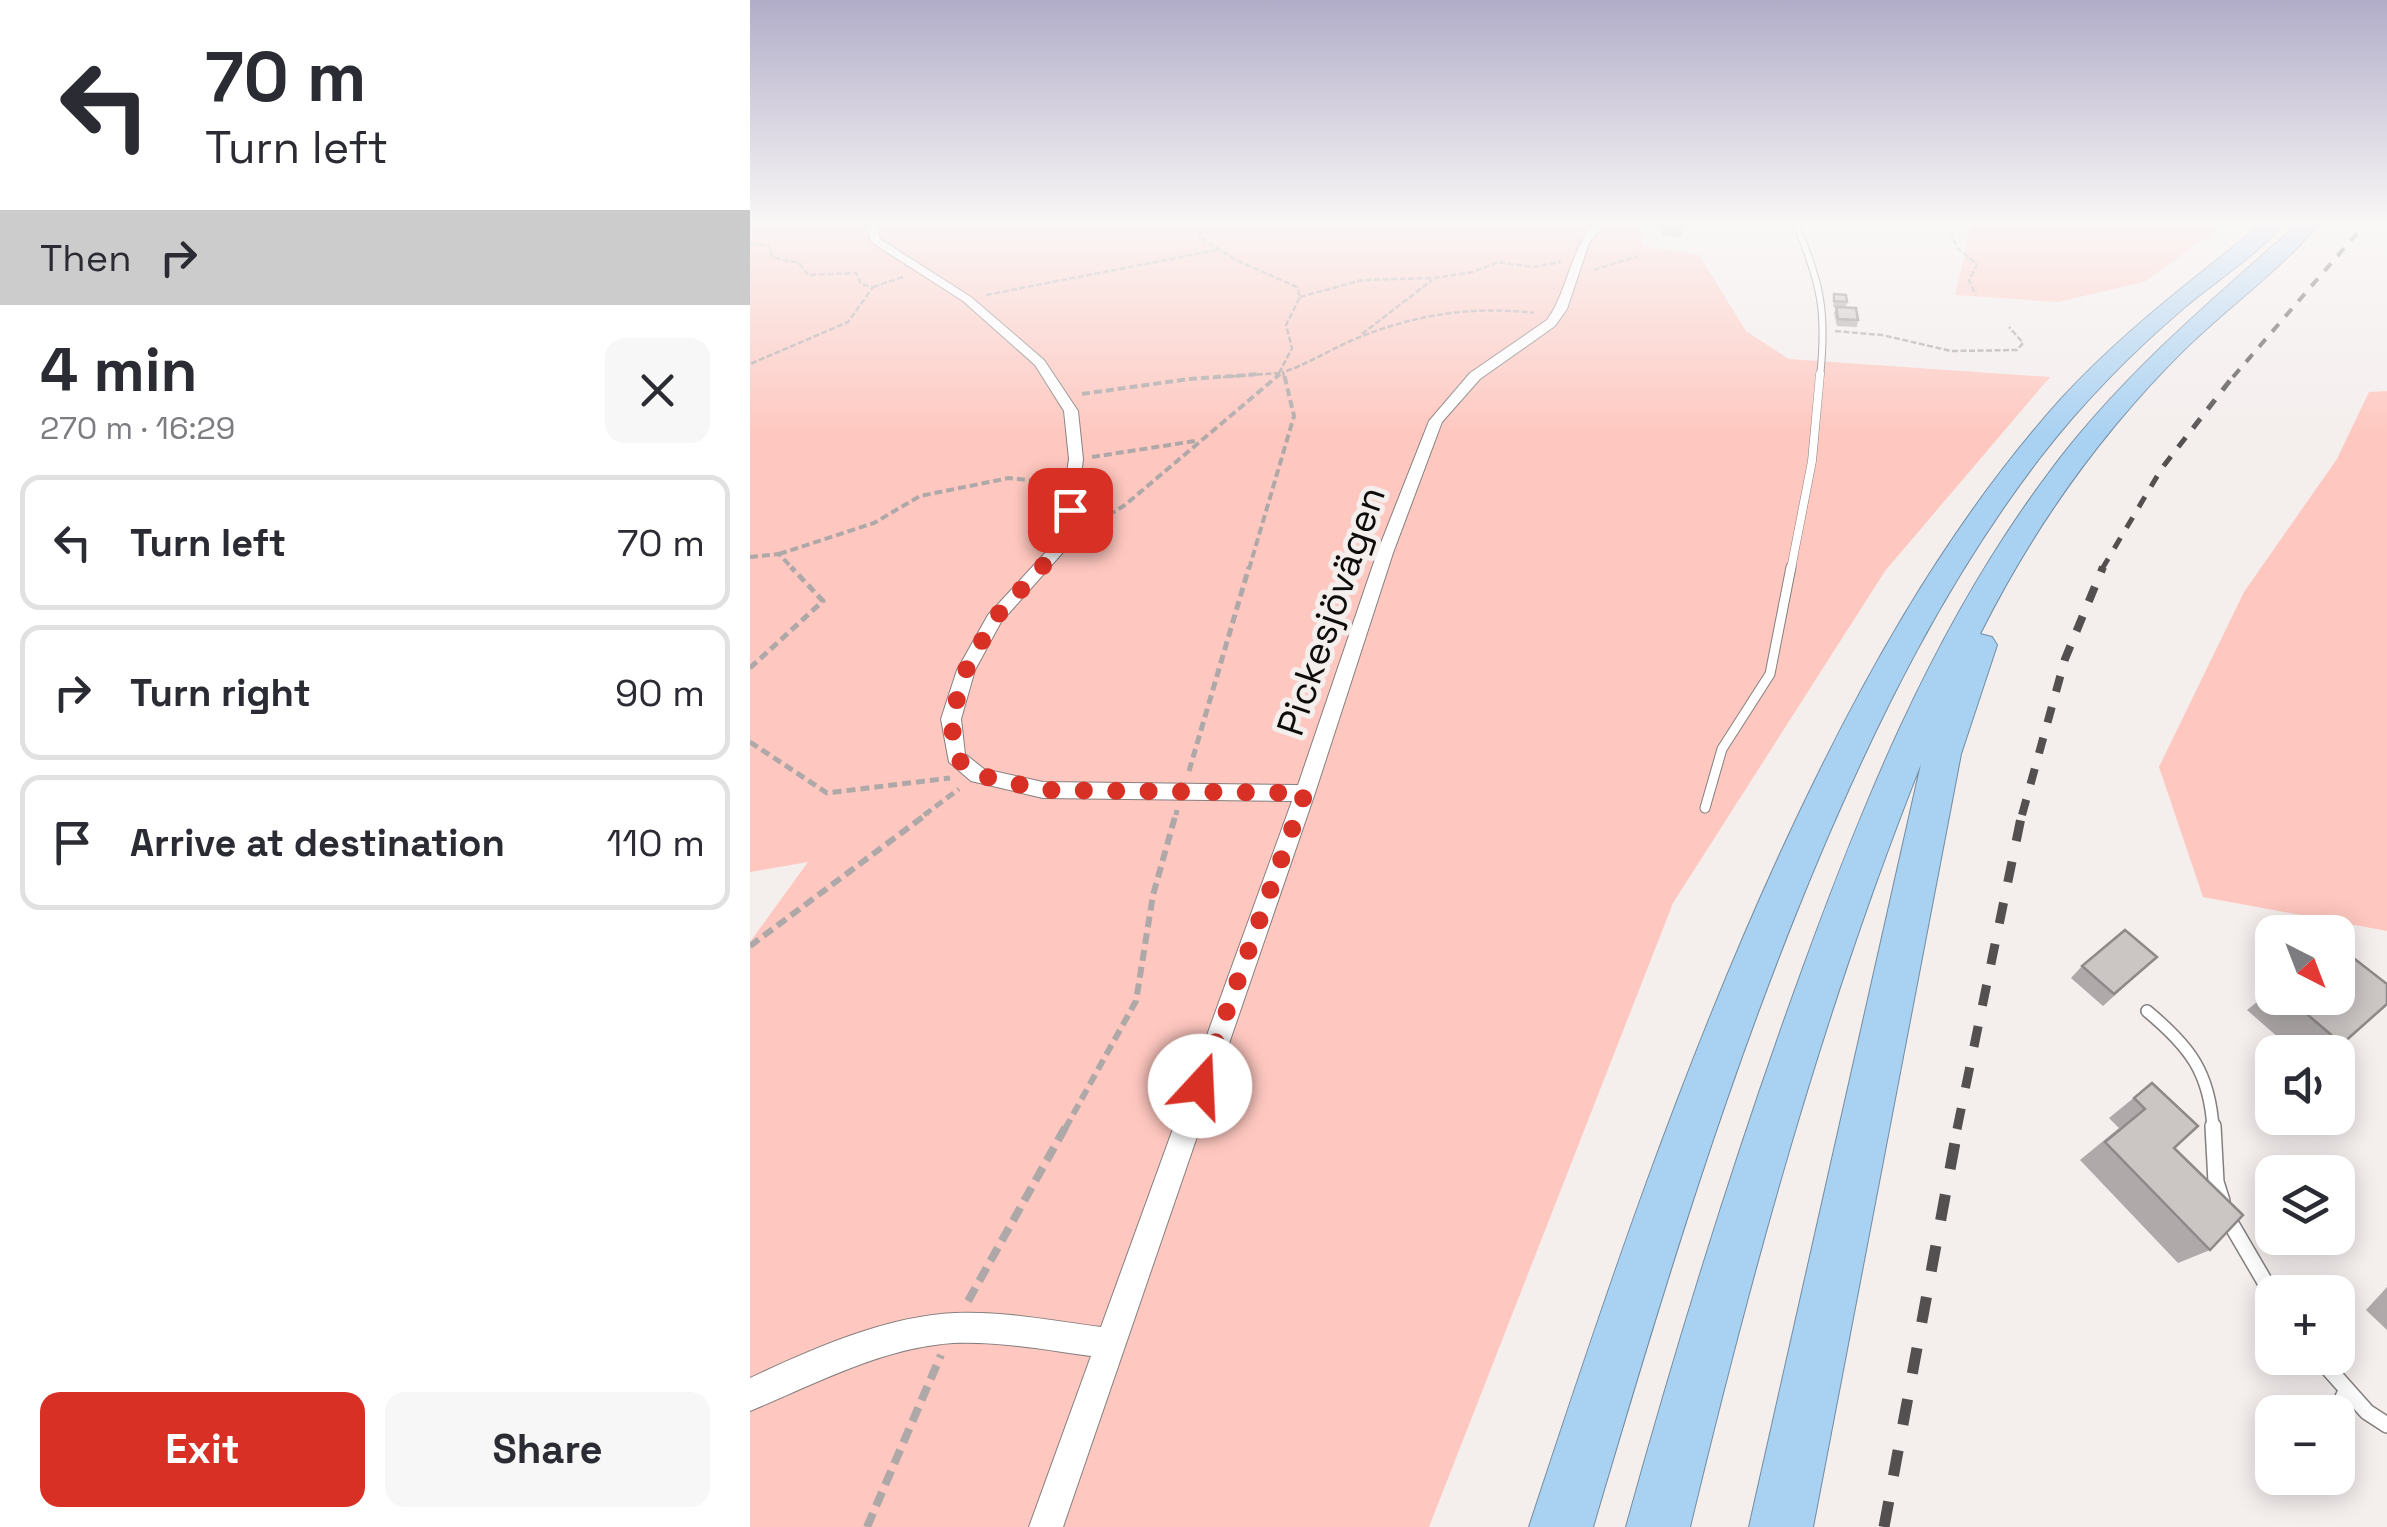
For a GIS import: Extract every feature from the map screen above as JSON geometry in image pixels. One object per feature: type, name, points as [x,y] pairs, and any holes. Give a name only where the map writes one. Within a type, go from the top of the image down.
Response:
[{"type":"highway","points":[[1561,1527],[1701,1097],[1785,886],[1891,664],[1955,556],[2069,406],[2124,350],[2189,295]]},
{"type":"highway","points":[[1658,1527],[1705,1341],[1846,904],[1940,679],[2057,481],[2147,372],[2232,295]]},
{"type":"highway","points":[[1780,1527],[1942,754],[2024,531]]},
{"type":"street","points":[[961,295],[1040,363],[1071,410],[1076,459],[1065,542],[994,619],[966,670],[951,719],[956,758],[978,775],[1043,790],[1305,793]]},
{"type":"street","name":"Pickesjövägen","points":[[1046,1527],[1305,793],[1384,553],[1436,421],[1475,376],[1531,339],[1556,317],[1565,295]]},
{"type":"street","points":[[750,1394],[786,1376],[898,1340],[953,1328],[1109,1343]]},
{"type":"lane","points":[[1705,808],[1722,749],[1770,674],[1812,461],[1825,328],[1821,295]]},
{"type":"lane","points":[[2148,1011],[2177,1036],[2211,1092],[2216,1182],[2228,1220],[2261,1275]]},
{"type":"lane","points":[[2332,1375],[2346,1392],[2387,1425]]},
{"type":"path","points":[[750,364],[848,322],[867,295]]},
{"type":"path","points":[[967,299],[985,295]]},
{"type":"path","points":[[1065,542],[1125,505],[1283,372],[1292,348],[1286,325],[1300,297],[1306,295]]},
{"type":"path","points":[[1064,399],[1116,388],[1283,372],[1310,364],[1390,316],[1397,304],[1410,295]]},
{"type":"path","points":[[1351,340],[1399,324],[1462,312],[1508,308],[1556,317]]},
{"type":"path","points":[[1825,328],[1882,335],[1916,346],[2017,350],[2022,343],[2020,334],[2012,334],[2009,328]]},
{"type":"path","points":[[867,1527],[953,1328],[1136,1001],[1152,895],[1294,416],[1283,372]]},
{"type":"path","points":[[1076,459],[1198,441]]},
{"type":"path","points":[[750,558],[779,554],[874,524],[920,496],[1009,478],[1055,483],[1074,478]]},
{"type":"path","points":[[750,668],[823,601],[779,554]]},
{"type":"path","points":[[750,742],[827,793],[978,775]]},
{"type":"path","points":[[750,946],[978,775]]},
{"type":"shaded area","points":[[750,295],[1724,295],[1746,331],[1789,359],[2050,377],[1885,571],[1673,903],[1429,1527],[750,1527],[750,942],[808,862],[750,872]]},
{"type":"shaded area","points":[[1959,295],[2087,295],[2058,302]]},
{"type":"shaded area","points":[[2387,391],[2387,931],[2355,925],[2355,915],[2300,915],[2203,897],[2159,767],[2244,592],[2337,459],[2369,392]]},
{"type":"building","points":[[1834,295],[1846,295],[1847,302],[1834,301]]},
{"type":"building","points":[[1836,307],[1856,308],[1858,320],[1838,319]]},
{"type":"building","points":[[2125,930],[2157,957],[2114,994],[2082,966]]},
{"type":"building","points":[[2355,959],[2387,984],[2387,1004],[2352,1035],[2331,1035],[2308,1015],[2355,1015]]},
{"type":"building","points":[[2152,1083],[2198,1126],[2174,1148],[2243,1215],[2210,1250],[2105,1142],[2145,1109],[2134,1098]]},
{"type":"railway","points":[[2233,377],[2304,295]]},
{"type":"railway","points":[[2103,568],[2162,468],[2235,374]]},
{"type":"railway","points":[[2022,815],[2065,659],[2103,568]]},
{"type":"railway","points":[[1957,1129],[2022,813]]},
{"type":"railway","points":[[1884,1527],[1958,1126]]},
{"type":"route","points":[[1070,510],[1065,542],[994,619],[966,670],[951,719],[956,758],[978,775],[1043,790],[1305,793],[1200,1086]]}]
